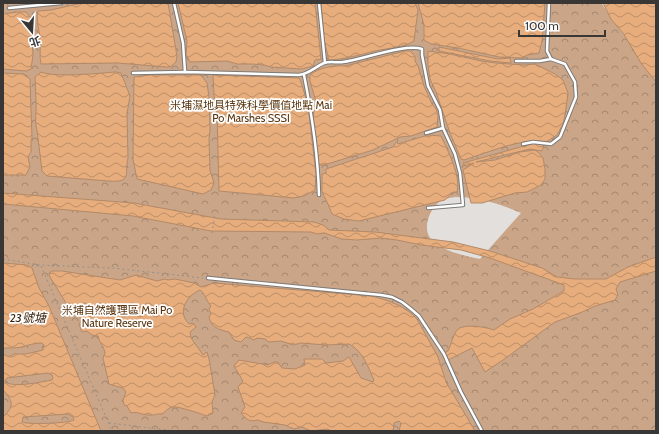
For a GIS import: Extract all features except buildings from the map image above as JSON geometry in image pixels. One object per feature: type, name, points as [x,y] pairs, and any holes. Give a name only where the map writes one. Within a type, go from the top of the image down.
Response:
[{"type":"lane","points":[[9,8],[61,3]]},
{"type":"lane","points":[[174,3],[183,43],[185,72]]},
{"type":"lane","points":[[319,3],[325,63]]},
{"type":"lane","points":[[549,3],[547,51],[551,59]]},
{"type":"lane","points":[[133,73],[185,72],[304,75],[325,63],[344,62],[404,48],[416,47],[422,49],[428,86],[440,110],[443,128],[455,154],[460,173],[463,205],[428,208]]},
{"type":"lane","points":[[516,61],[540,61],[551,59],[565,64],[575,82],[576,97],[560,137],[551,144],[533,142],[523,144]]},
{"type":"lane","points":[[304,75],[313,117],[318,166],[319,195]]},
{"type":"lane","points":[[426,133],[443,128]]},
{"type":"lane","points":[[208,278],[381,295],[392,297],[402,302],[419,316],[443,353],[461,392],[482,431]]},
{"type":"path","points":[[212,233],[215,215]]},
{"type":"path","points":[[3,259],[40,265],[112,268],[208,278]]},
{"type":"path","points":[[40,265],[112,431]]},
{"type":"path","points":[[108,423],[175,431]]},
{"type":"green space","points":[[3,3],[601,3],[656,80],[656,431],[3,431]],"holes":[[[464,197],[489,202],[521,213],[480,259],[450,251],[434,242],[428,233],[427,222],[434,207],[438,203],[448,198]]]},
{"type":"water","points":[[82,3],[168,3],[177,56],[176,62],[170,67],[118,63],[41,64],[40,38],[37,21],[38,11],[51,10]]},
{"type":"water","points":[[178,3],[315,3],[321,59],[315,60],[313,66],[301,69],[237,64],[227,61],[190,62],[186,55],[187,41]]},
{"type":"water","points":[[321,3],[415,3],[418,10],[414,41],[400,46],[347,58],[329,60],[324,40]]},
{"type":"water","points":[[418,3],[545,3],[542,41],[539,53],[527,55],[522,58],[499,57],[431,44],[424,40],[424,25]]},
{"type":"water","points":[[603,3],[656,3],[656,82],[641,63],[623,33],[611,19]]},
{"type":"water","points":[[26,12],[32,19],[34,19],[35,22],[31,23],[33,55],[31,69],[26,71],[3,69],[3,14]]},
{"type":"water","points":[[439,47],[498,59],[510,58],[511,63],[490,61],[439,51]]},
{"type":"water","points":[[410,51],[415,56],[415,61],[424,86],[438,115],[437,127],[411,136],[400,137],[373,150],[320,165],[318,162],[313,116],[316,102],[310,81],[310,75],[317,70],[336,66],[345,66]]},
{"type":"water","points":[[428,51],[496,63],[524,65],[535,64],[555,74],[563,80],[568,93],[563,124],[557,135],[546,142],[537,141],[516,144],[464,160],[461,159],[430,79]]},
{"type":"water","points":[[41,72],[57,75],[121,73],[130,96],[127,113],[127,173],[124,179],[108,181],[47,176],[42,171],[36,123],[35,77]]},
{"type":"water","points":[[3,73],[24,74],[30,79],[32,138],[31,152],[28,157],[30,167],[26,175],[3,175]]},
{"type":"water","points":[[150,75],[201,75],[207,83],[209,97],[210,170],[214,183],[211,190],[203,194],[137,179],[133,159],[134,77]]},
{"type":"water","points":[[213,75],[299,78],[308,105],[316,174],[315,190],[304,196],[294,198],[219,191],[217,112]]},
{"type":"water","points":[[428,135],[441,136],[456,171],[458,186],[457,192],[453,192],[445,200],[359,221],[344,219],[332,214],[322,192],[322,174],[326,173],[326,169],[393,147],[397,141],[398,144]]},
{"type":"water","points":[[535,143],[544,145],[542,151],[530,149],[476,162],[495,160],[520,152],[535,150],[543,158],[545,169],[545,179],[541,185],[527,192],[515,193],[482,203],[471,203],[463,170],[474,163],[465,166],[463,163]]},
{"type":"water","points":[[3,193],[134,203],[221,219],[314,222],[323,225],[329,230],[375,232],[453,242],[490,251],[542,268],[557,277],[575,279],[606,279],[628,267],[656,257],[656,271],[620,282],[616,289],[618,295],[615,300],[595,306],[555,322],[485,372],[472,348],[448,360],[444,353],[448,351],[457,330],[469,326],[494,330],[510,319],[533,309],[564,291],[564,285],[490,258],[461,250],[381,238],[357,240],[342,239],[324,233],[317,234],[311,232],[211,231],[133,216],[3,204]]},
{"type":"water","name":"23號塘","points":[[3,263],[27,265],[32,268],[39,288],[49,306],[101,431],[3,431],[3,417],[11,407],[11,400],[3,390],[3,354],[9,357],[14,354],[26,354],[43,350],[44,345],[42,343],[36,343],[20,347],[5,348],[3,350]],"holes":[[[48,373],[52,375],[52,380],[21,385],[9,384],[5,382],[7,378]],[[68,414],[73,417],[74,420],[48,423],[22,422],[23,417]]]},
{"type":"water","points":[[52,271],[62,271],[120,280],[136,275],[157,281],[175,279],[194,283],[201,287],[214,283],[371,296],[384,299],[407,310],[417,319],[438,357],[446,382],[475,431],[399,431],[401,423],[399,421],[394,423],[393,431],[332,431],[327,429],[311,431],[302,427],[294,429],[285,425],[258,420],[248,420],[241,413],[245,407],[238,387],[243,381],[234,366],[239,360],[268,365],[278,362],[282,368],[295,369],[305,365],[304,359],[322,359],[326,363],[343,361],[349,357],[361,378],[373,382],[374,380],[361,355],[349,344],[326,345],[301,343],[293,345],[281,341],[269,342],[265,339],[258,338],[253,340],[246,337],[241,342],[234,340],[229,332],[214,326],[209,317],[211,314],[209,309],[211,306],[204,293],[200,290],[187,300],[183,312],[184,318],[187,322],[189,324],[193,323],[196,327],[190,332],[191,338],[203,355],[207,352],[215,395],[212,402],[213,413],[207,416],[185,409],[172,407],[162,414],[146,415],[135,412],[131,413],[127,406],[124,405],[123,400],[126,392],[123,388],[109,384],[103,358],[105,353],[98,336],[92,335],[87,331],[82,332],[79,324],[83,319],[83,316],[80,313],[71,315],[68,312],[66,303],[50,277],[49,273]]},
{"type":"park label","name":"米埔濕地具特殊科學價值地點 Mai Po Marshes SSSI","points":[[251,111]]},
{"type":"park label","name":"米埔自然護理區 Mai Po Nature Reserve","points":[[117,316]]}]
